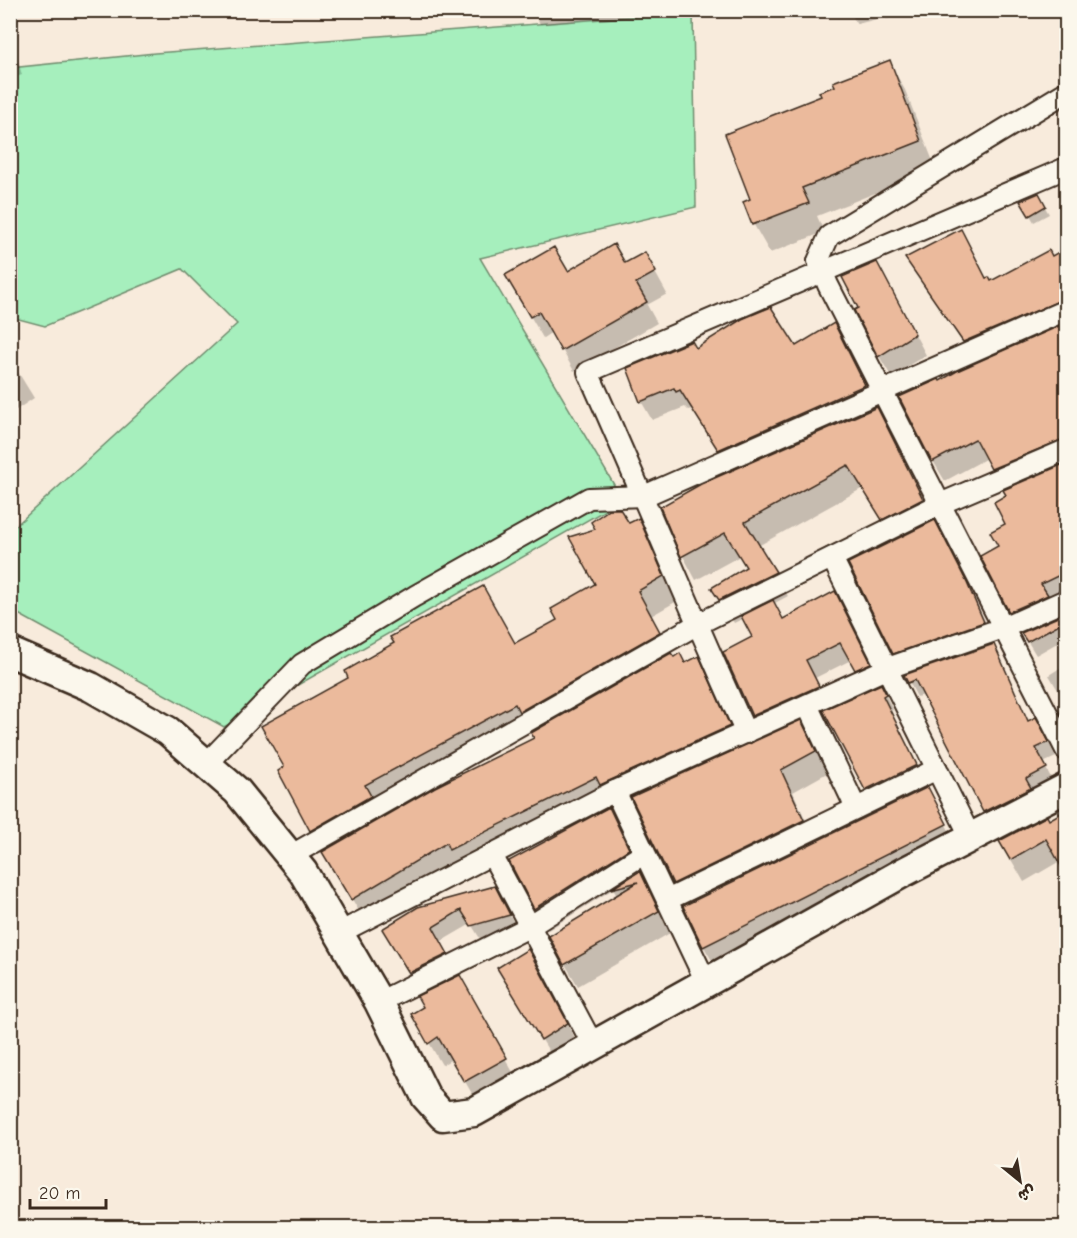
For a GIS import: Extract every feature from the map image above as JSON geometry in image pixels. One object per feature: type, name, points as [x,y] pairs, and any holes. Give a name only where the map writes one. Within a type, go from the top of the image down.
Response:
[{"type":"street","points":[[1066,92],[829,236],[818,261],[1066,750]]},
{"type":"street","points":[[746,733],[696,626],[644,496],[588,372],[1066,168]]},
{"type":"street","points":[[206,764],[302,664],[415,596],[589,498],[644,496],[1066,310]]},
{"type":"street","points":[[290,856],[696,626],[940,504],[1066,450]]},
{"type":"street","points":[[832,558],[971,838]]},
{"type":"street","points":[[339,933],[615,791],[888,668],[1003,628],[1066,600]]},
{"type":"street","points":[[10,652],[91,687],[168,731],[237,792],[303,872],[379,1002],[426,1097],[443,1116],[474,1112],[904,872],[1066,788]]},
{"type":"street","points":[[807,705],[856,808]]},
{"type":"street","points":[[667,900],[937,769]]},
{"type":"street","points":[[615,791],[706,982]]},
{"type":"street","points":[[379,1002],[529,927],[645,853]]},
{"type":"street","points":[[492,855],[593,1045]]},
{"type":"green space","points":[[693,12],[696,207],[480,258],[623,500],[224,727],[11,610],[11,530],[237,324],[182,269],[45,326],[11,317],[10,68],[155,53]]},
{"type":"building","points":[[890,60],[921,141],[802,188],[809,203],[752,225],[743,202],[750,199],[725,134],[821,96],[819,92],[835,86],[833,82]]},
{"type":"building","points":[[1039,193],[1046,206],[1029,216],[1020,201]]},
{"type":"building","points":[[961,229],[986,278],[989,277],[991,281],[1049,250],[1052,256],[1066,248],[1066,298],[963,342],[905,258]]},
{"type":"building","points":[[614,244],[625,263],[645,252],[656,272],[636,283],[647,302],[561,351],[539,312],[530,317],[505,275],[554,247],[568,271]]},
{"type":"building","points":[[877,262],[915,334],[878,357],[854,310],[858,308],[842,277]]},
{"type":"building","points":[[771,307],[796,346],[834,323],[865,385],[718,450],[680,390],[676,392],[674,388],[640,402],[627,368],[692,341],[696,348],[742,319]]},
{"type":"building","points":[[1066,323],[1066,438],[991,469],[975,439],[932,462],[899,397],[939,379],[940,381],[957,371]]},
{"type":"building","points":[[877,407],[923,499],[882,520],[848,465],[745,522],[776,572],[719,600],[711,588],[746,567],[725,533],[681,557],[660,507],[701,484]]},
{"type":"building","points":[[1066,463],[1066,572],[1041,584],[1048,595],[1009,612],[980,556],[998,546],[990,532],[1005,524],[994,502],[1006,495],[1003,490]]},
{"type":"building","points":[[610,509],[620,509],[629,523],[639,518],[664,576],[638,591],[660,632],[519,712],[515,704],[365,785],[371,796],[310,831],[278,771],[284,767],[261,726],[348,678],[345,671],[394,643],[390,637],[483,586],[515,643],[557,620],[551,609],[595,584],[569,537],[595,529],[591,522]]},
{"type":"building","points":[[935,520],[984,622],[893,654],[848,563]]},
{"type":"building","points":[[835,591],[871,663],[855,670],[840,643],[806,660],[819,686],[752,716],[723,652],[752,637],[741,616],[773,600],[783,619]]},
{"type":"building","points":[[1060,616],[1063,622],[1027,642],[1021,633]]},
{"type":"building","points":[[994,644],[1028,721],[1036,717],[1049,742],[1036,748],[1047,768],[1026,779],[1031,788],[983,812],[915,680],[908,683],[904,675]]},
{"type":"building","points":[[671,653],[674,657],[680,653],[685,663],[699,656],[730,726],[600,785],[596,777],[449,850],[446,843],[351,900],[322,852],[435,787],[534,738],[531,733]]},
{"type":"building","points":[[881,684],[886,694],[883,696],[917,765],[865,790],[823,710]]},
{"type":"building","points":[[801,720],[816,751],[781,770],[804,820],[673,884],[631,797]]},
{"type":"building","points":[[928,787],[947,824],[703,947],[683,906]]},
{"type":"building","points":[[609,807],[629,849],[534,909],[509,861]]},
{"type":"building","points":[[1066,810],[1066,875],[1046,839],[1010,860],[999,841],[1047,816],[1049,820]]},
{"type":"building","points":[[640,871],[659,911],[564,965],[549,936],[638,882],[611,889]]},
{"type":"building","points":[[495,886],[510,915],[471,926],[461,910],[433,927],[448,954],[409,973],[382,929],[418,907]]},
{"type":"building","points":[[528,949],[568,1023],[541,1040],[497,968]]},
{"type":"building","points":[[460,975],[507,1058],[464,1082],[438,1037],[428,1044],[411,1014],[423,1007],[417,996]]}]
